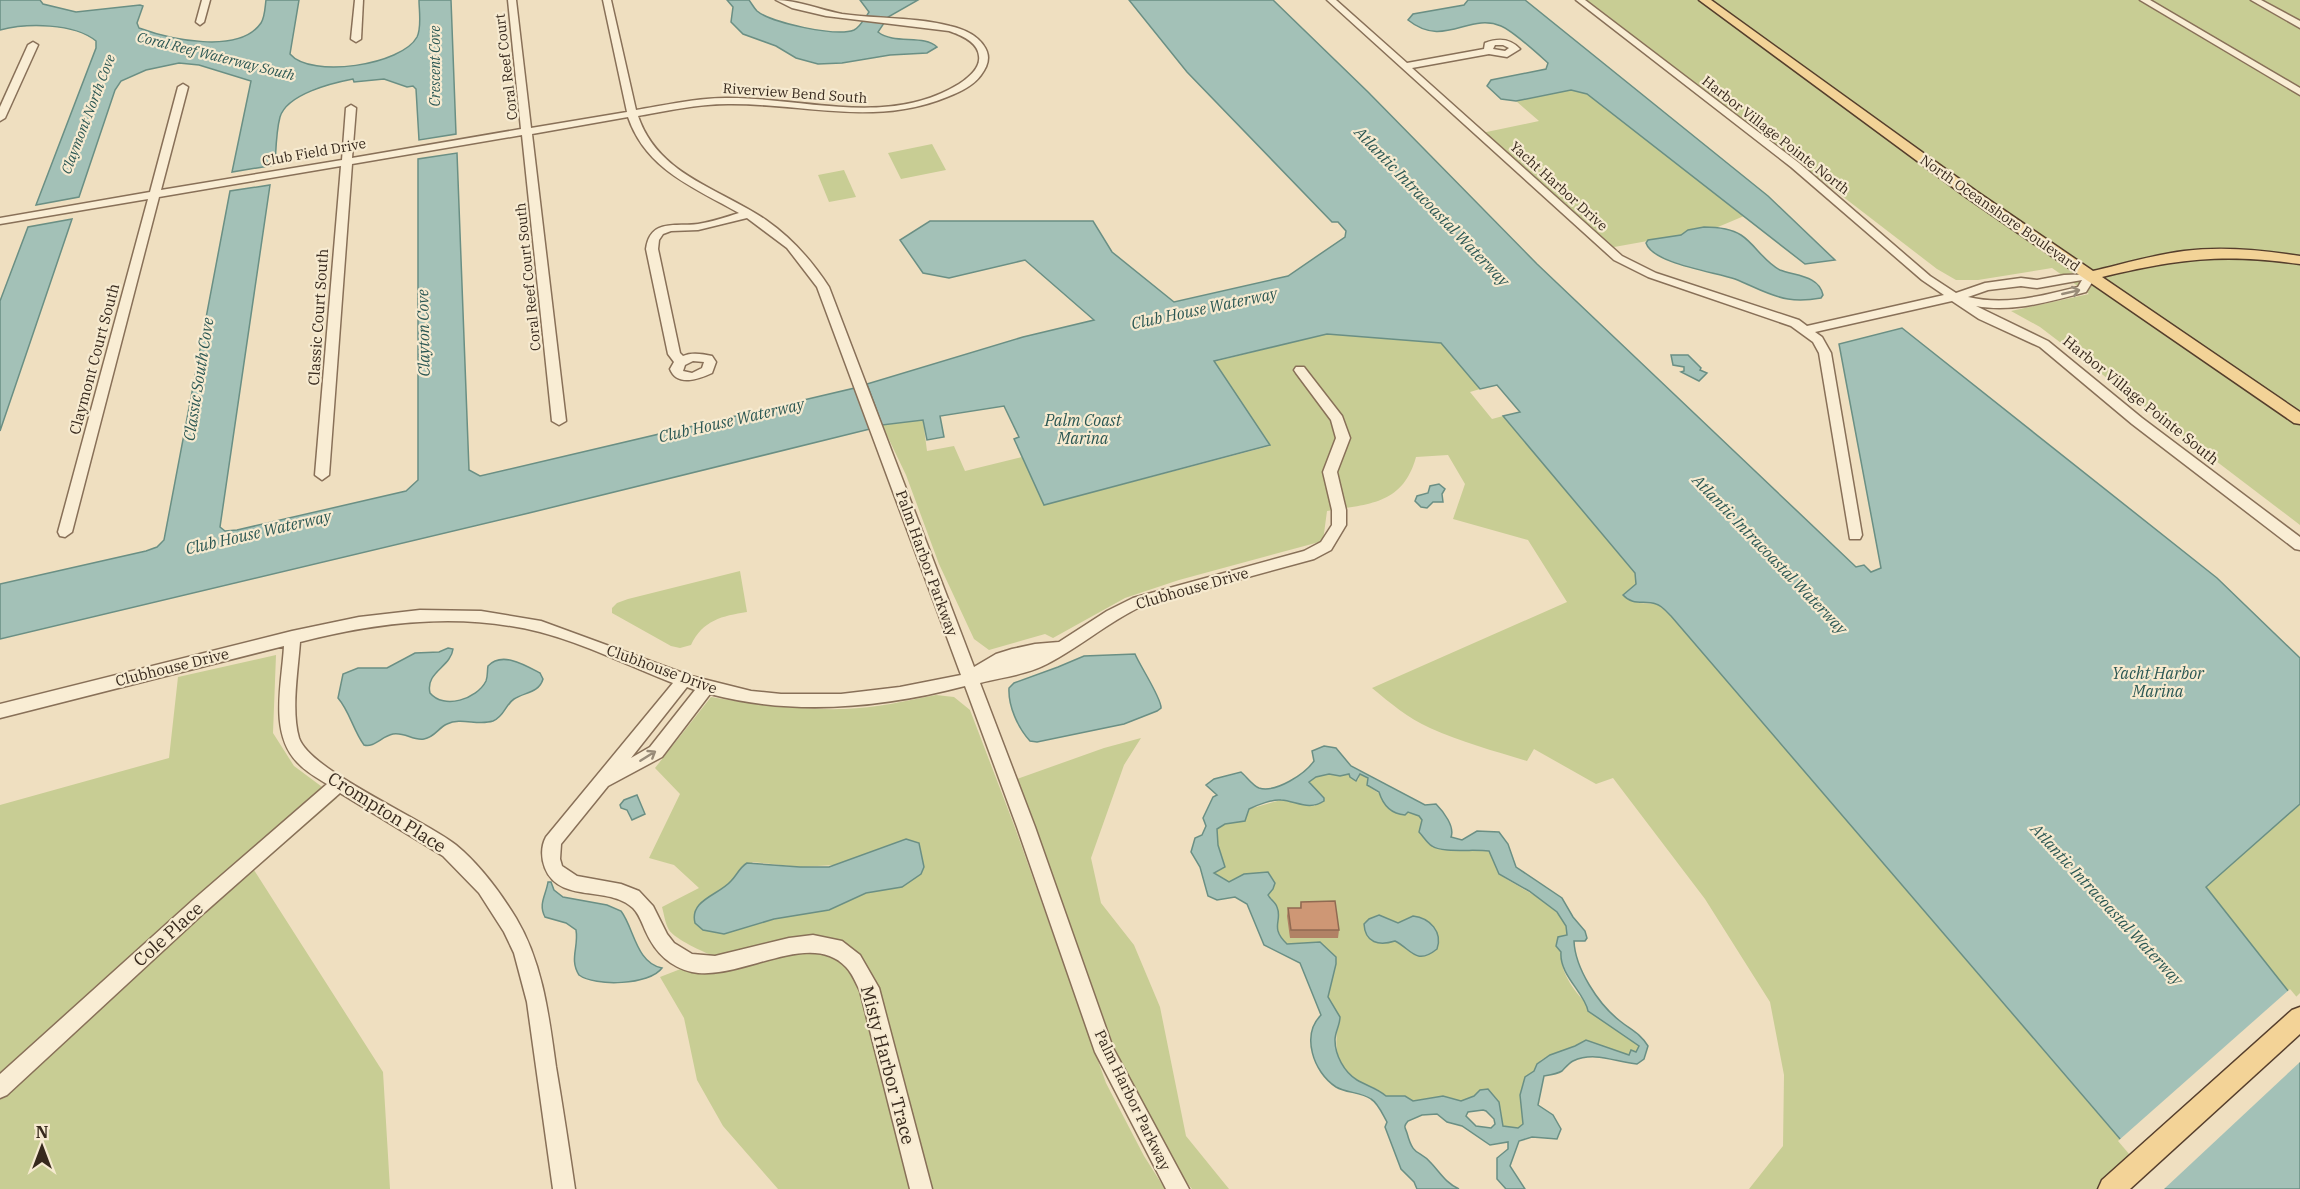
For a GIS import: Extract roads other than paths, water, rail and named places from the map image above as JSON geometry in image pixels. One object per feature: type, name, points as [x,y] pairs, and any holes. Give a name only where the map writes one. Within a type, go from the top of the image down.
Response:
[{"type":"main road","name":"North Oceanshore Boulevard","points":[[1704,0],[1971,194],[2300,419]]},
{"type":"main road","points":[[2090,276],[2168,258],[2201,254],[2246,253],[2300,260]]},
{"type":"main road","points":[[2110,1189],[2300,1018]]},
{"type":"street","points":[[200,22],[206,0]]},
{"type":"street","points":[[356,39],[359,0]]},
{"type":"street","name":"Coral Reef Court","points":[[512,0],[527,131]]},
{"type":"street","name":"Palm Harbor Parkway","points":[[607,0],[633,113],[645,142],[672,172],[686,182],[749,214],[792,246],[818,279],[832,306],[971,679],[1105,1052],[1178,1189]]},
{"type":"street","name":"Riverview Bend South","points":[[633,113],[727,100],[833,111],[888,110],[915,105],[946,94],[969,82],[981,68],[985,58],[978,44],[966,35],[939,26],[848,18],[815,12],[780,0]]},
{"type":"street","points":[[1333,1],[1348,0]]},
{"type":"street","name":"Harbor Village Pointe North","points":[[1580,0],[1796,165],[1918,270],[1952,296]]},
{"type":"street","points":[[2144,0],[2300,92]]},
{"type":"street","points":[[2255,0],[2300,25]]},
{"type":"street","name":"Yacht Harbor Drive","points":[[1333,1],[1618,258],[1652,275],[1790,321],[1811,334]]},
{"type":"street","points":[[0,118],[33,45]]},
{"type":"street","points":[[1406,66],[1489,51]]},
{"type":"street","name":"Claymont Court South","points":[[65,531],[183,87]]},
{"type":"street","name":"Classic Court South","points":[[322,475],[351,108]]},
{"type":"street","name":"Club Field Drive","points":[[0,221],[633,113]]},
{"type":"street","name":"Coral Reef Court South","points":[[527,131],[559,421]]},
{"type":"street","points":[[681,362],[674,354],[652,249],[652,239],[659,232],[670,228],[698,227],[749,214]]},
{"type":"street","points":[[1952,296],[1984,304],[2018,303],[2082,290],[2090,276]]},
{"type":"street","points":[[1855,535],[1825,353],[1811,334],[1854,327],[1873,316],[1952,296],[1978,291],[2005,292],[2064,278],[2090,276]]},
{"type":"street","points":[[1978,291],[1985,287],[2021,282],[2035,286],[2046,298]]},
{"type":"street","points":[[2005,292],[2018,303]]},
{"type":"street","name":"Harbor Village Pointe South","points":[[1952,296],[1990,319],[2044,344],[2137,421],[2300,545]]},
{"type":"street","name":"Clubhouse Drive","points":[[0,711],[292,637],[357,623],[403,617],[493,617],[568,635],[706,687],[764,698],[840,701],[907,694],[1040,661],[1058,648],[1080,638],[1115,613],[1138,602],[1309,555],[1326,546],[1340,519],[1330,477],[1331,466],[1341,444],[1342,433],[1336,419],[1299,370]]},
{"type":"street","name":"Crompton Place","points":[[292,637],[288,723],[292,742],[303,758],[339,784],[449,850],[485,887],[511,926],[531,976],[539,1012],[564,1189]]},
{"type":"street","name":"Misty Harbor Trace","points":[[685,679],[597,784],[552,842],[552,866],[565,880],[634,898],[643,907],[663,946],[691,962],[722,964],[786,946],[811,944],[835,948],[852,957],[859,964],[869,988],[921,1189]]},
{"type":"street","name":"Misty Harbor Trace","points":[[597,784],[656,752],[706,687]]},
{"type":"street","name":"Cole Place","points":[[0,1088],[182,921],[339,784]]},
{"type":"water","points":[[0,0],[40,0],[43,4],[76,12],[140,5],[143,6],[137,23],[139,28],[185,40],[221,42],[251,33],[262,21],[266,0],[299,0],[290,54],[301,62],[335,67],[376,61],[408,47],[419,33],[419,0],[451,0],[456,134],[419,140],[416,89],[413,86],[407,87],[384,79],[354,82],[353,79],[311,91],[291,102],[284,109],[278,129],[275,165],[232,172],[251,81],[199,65],[179,63],[146,70],[121,81],[115,90],[79,197],[36,205],[96,48],[96,41],[76,31],[50,26],[23,26],[0,30]]},
{"type":"water","points":[[727,0],[749,0],[764,16],[789,24],[804,28],[846,32],[856,29],[869,12],[860,0],[918,0],[888,17],[878,32],[892,38],[925,41],[937,47],[927,53],[818,64],[796,58],[776,46],[743,34],[731,22],[733,7]]},
{"type":"water","points":[[1129,0],[1273,0],[1368,92],[1537,264],[1856,567],[1864,565],[1871,572],[1881,568],[1839,344],[1902,328],[2217,578],[2300,658],[2300,804],[2206,887],[2300,1006],[2300,1189],[2163,1189],[1671,616],[1658,605],[1635,602],[1623,595],[1636,584],[1635,573],[1503,416],[1520,412],[1497,385],[1480,389],[1441,343],[1327,334],[1214,361],[1270,445],[1044,505],[1014,439],[1019,437],[1004,406],[940,416],[944,437],[927,440],[923,420],[882,425],[867,384],[1023,337],[1094,320],[1025,260],[949,278],[923,273],[900,240],[930,221],[1093,221],[1112,252],[1174,302],[1288,276],[1345,237],[1346,231],[1338,222],[1332,222],[1187,72]]},
{"type":"water","points":[[1468,0],[1525,0],[1768,196],[1835,260],[1805,264],[1587,94],[1571,90],[1516,101],[1501,99],[1487,86],[1491,80],[1546,69],[1548,63],[1501,26],[1478,23],[1445,31],[1433,31],[1421,28],[1408,20],[1413,14],[1464,5]]},
{"type":"water","points":[[457,153],[469,470],[480,476],[855,388],[870,429],[0,639],[0,584],[146,551],[157,547],[164,540],[230,191],[270,185],[220,527],[225,531],[237,530],[406,491],[418,480],[418,159]]},
{"type":"water","points":[[72,219],[0,431],[0,301],[28,227]]},
{"type":"water","points":[[1704,227],[1728,229],[1741,235],[1774,267],[1812,280],[1821,288],[1823,295],[1821,298],[1809,300],[1774,296],[1735,279],[1672,262],[1651,250],[1646,243],[1648,240],[1681,235],[1688,230]]},
{"type":"water","points":[[1671,355],[1688,355],[1701,368],[1700,370],[1707,373],[1699,381],[1681,372],[1684,371],[1684,367],[1673,365]]},
{"type":"water","points":[[1439,484],[1445,489],[1442,494],[1443,502],[1433,502],[1427,508],[1421,507],[1415,501],[1417,496],[1428,493],[1430,486]]},
{"type":"water","points":[[448,648],[453,649],[448,661],[431,680],[429,686],[430,693],[443,701],[460,700],[475,693],[486,681],[488,666],[500,660],[521,663],[540,673],[543,679],[535,690],[511,702],[500,717],[493,721],[452,722],[424,739],[393,734],[371,745],[364,745],[338,698],[343,674],[358,668],[387,668],[415,653],[439,652]]},
{"type":"water","points":[[1135,654],[1158,697],[1161,708],[1124,724],[1037,742],[1030,741],[1026,736],[1010,702],[1009,688],[1014,683],[1084,656]]},
{"type":"water","points":[[1324,746],[1336,748],[1351,766],[1425,805],[1436,804],[1450,824],[1451,837],[1462,840],[1477,831],[1499,832],[1508,844],[1516,867],[1562,898],[1573,917],[1585,931],[1587,938],[1585,941],[1574,941],[1575,951],[1589,985],[1612,1014],[1639,1035],[1648,1046],[1644,1059],[1637,1064],[1597,1057],[1581,1058],[1573,1061],[1560,1072],[1544,1076],[1538,1105],[1553,1115],[1561,1129],[1557,1139],[1532,1137],[1519,1141],[1510,1166],[1525,1189],[1506,1189],[1497,1179],[1497,1158],[1508,1149],[1508,1142],[1490,1145],[1462,1126],[1447,1122],[1437,1114],[1422,1115],[1408,1121],[1405,1128],[1412,1147],[1427,1159],[1447,1181],[1459,1189],[1417,1189],[1414,1182],[1401,1169],[1385,1127],[1387,1122],[1376,1103],[1367,1097],[1336,1087],[1321,1072],[1316,1063],[1312,1053],[1312,1033],[1321,1015],[1300,963],[1264,945],[1247,904],[1235,897],[1217,900],[1208,896],[1200,867],[1191,852],[1195,838],[1202,835],[1206,826],[1203,818],[1213,797],[1217,795],[1206,785],[1214,779],[1241,772],[1259,788],[1274,788],[1297,777],[1310,766],[1314,761],[1312,751]],"holes":[[[1329,774],[1340,776],[1349,774],[1356,781],[1360,774],[1368,778],[1367,785],[1379,792],[1385,805],[1392,811],[1405,815],[1408,812],[1419,816],[1422,820],[1419,832],[1436,848],[1489,851],[1499,874],[1529,891],[1557,912],[1566,926],[1567,935],[1558,937],[1556,946],[1561,952],[1561,960],[1568,976],[1588,1011],[1639,1046],[1636,1052],[1631,1050],[1629,1055],[1586,1040],[1550,1055],[1537,1064],[1534,1071],[1525,1077],[1520,1095],[1523,1124],[1518,1128],[1503,1126],[1499,1102],[1488,1089],[1480,1090],[1474,1096],[1461,1101],[1443,1096],[1413,1101],[1405,1096],[1386,1096],[1352,1077],[1341,1063],[1335,1046],[1340,1017],[1328,997],[1336,957],[1320,942],[1287,944],[1282,938],[1278,929],[1277,907],[1268,895],[1275,883],[1268,872],[1244,874],[1229,882],[1214,873],[1225,867],[1218,845],[1217,829],[1225,824],[1245,821],[1249,809],[1269,801],[1318,804],[1324,801],[1324,798],[1309,782],[1316,777]],[[1483,1110],[1494,1119],[1495,1124],[1491,1128],[1476,1126],[1466,1116],[1468,1112]]]},
{"type":"water","points":[[637,795],[645,814],[632,820],[627,810],[621,808],[620,805],[624,800]]},
{"type":"water","points":[[906,839],[919,843],[924,867],[921,874],[902,887],[866,893],[829,910],[774,919],[724,934],[703,930],[695,923],[694,915],[701,903],[726,886],[747,863],[829,867]]},
{"type":"water","points":[[548,882],[551,882],[554,890],[563,897],[607,905],[621,911],[646,959],[662,968],[656,974],[635,981],[609,983],[587,979],[579,975],[574,958],[576,930],[566,923],[545,917],[543,912],[542,904]]},
{"type":"water","points":[[1379,915],[1398,923],[1413,916],[1425,920],[1437,932],[1437,949],[1430,954],[1419,956],[1395,941],[1374,942],[1367,935],[1364,924]]},
{"type":"water label","name":"Coral Reef Waterway South","points":[[216,56]]},
{"type":"water label","name":"Crescent Cove","points":[[435,66]]},
{"type":"water label","name":"Claymont North Cove","points":[[88,114]]},
{"type":"water label","name":"Atlantic Intracoastal Waterway","points":[[1432,206]]},
{"type":"water label","name":"Club House Waterway","points":[[1204,308]]},
{"type":"water label","name":"Clayton Cove","points":[[423,333]]},
{"type":"water label","name":"Classic South Cove","points":[[198,379]]},
{"type":"water label","name":"Club House Waterway","points":[[731,420]]},
{"type":"water label","name":"Palm Coast Marina","points":[[1083,429]]},
{"type":"water label","name":"Club House Waterway","points":[[258,532]]},
{"type":"water label","name":"Atlantic Intracoastal Waterway","points":[[1770,554]]},
{"type":"water label","name":"Yacht Harbor Marina","points":[[2158,682]]},
{"type":"water label","name":"Atlantic Intracoastal Waterway","points":[[2107,904]]}]
